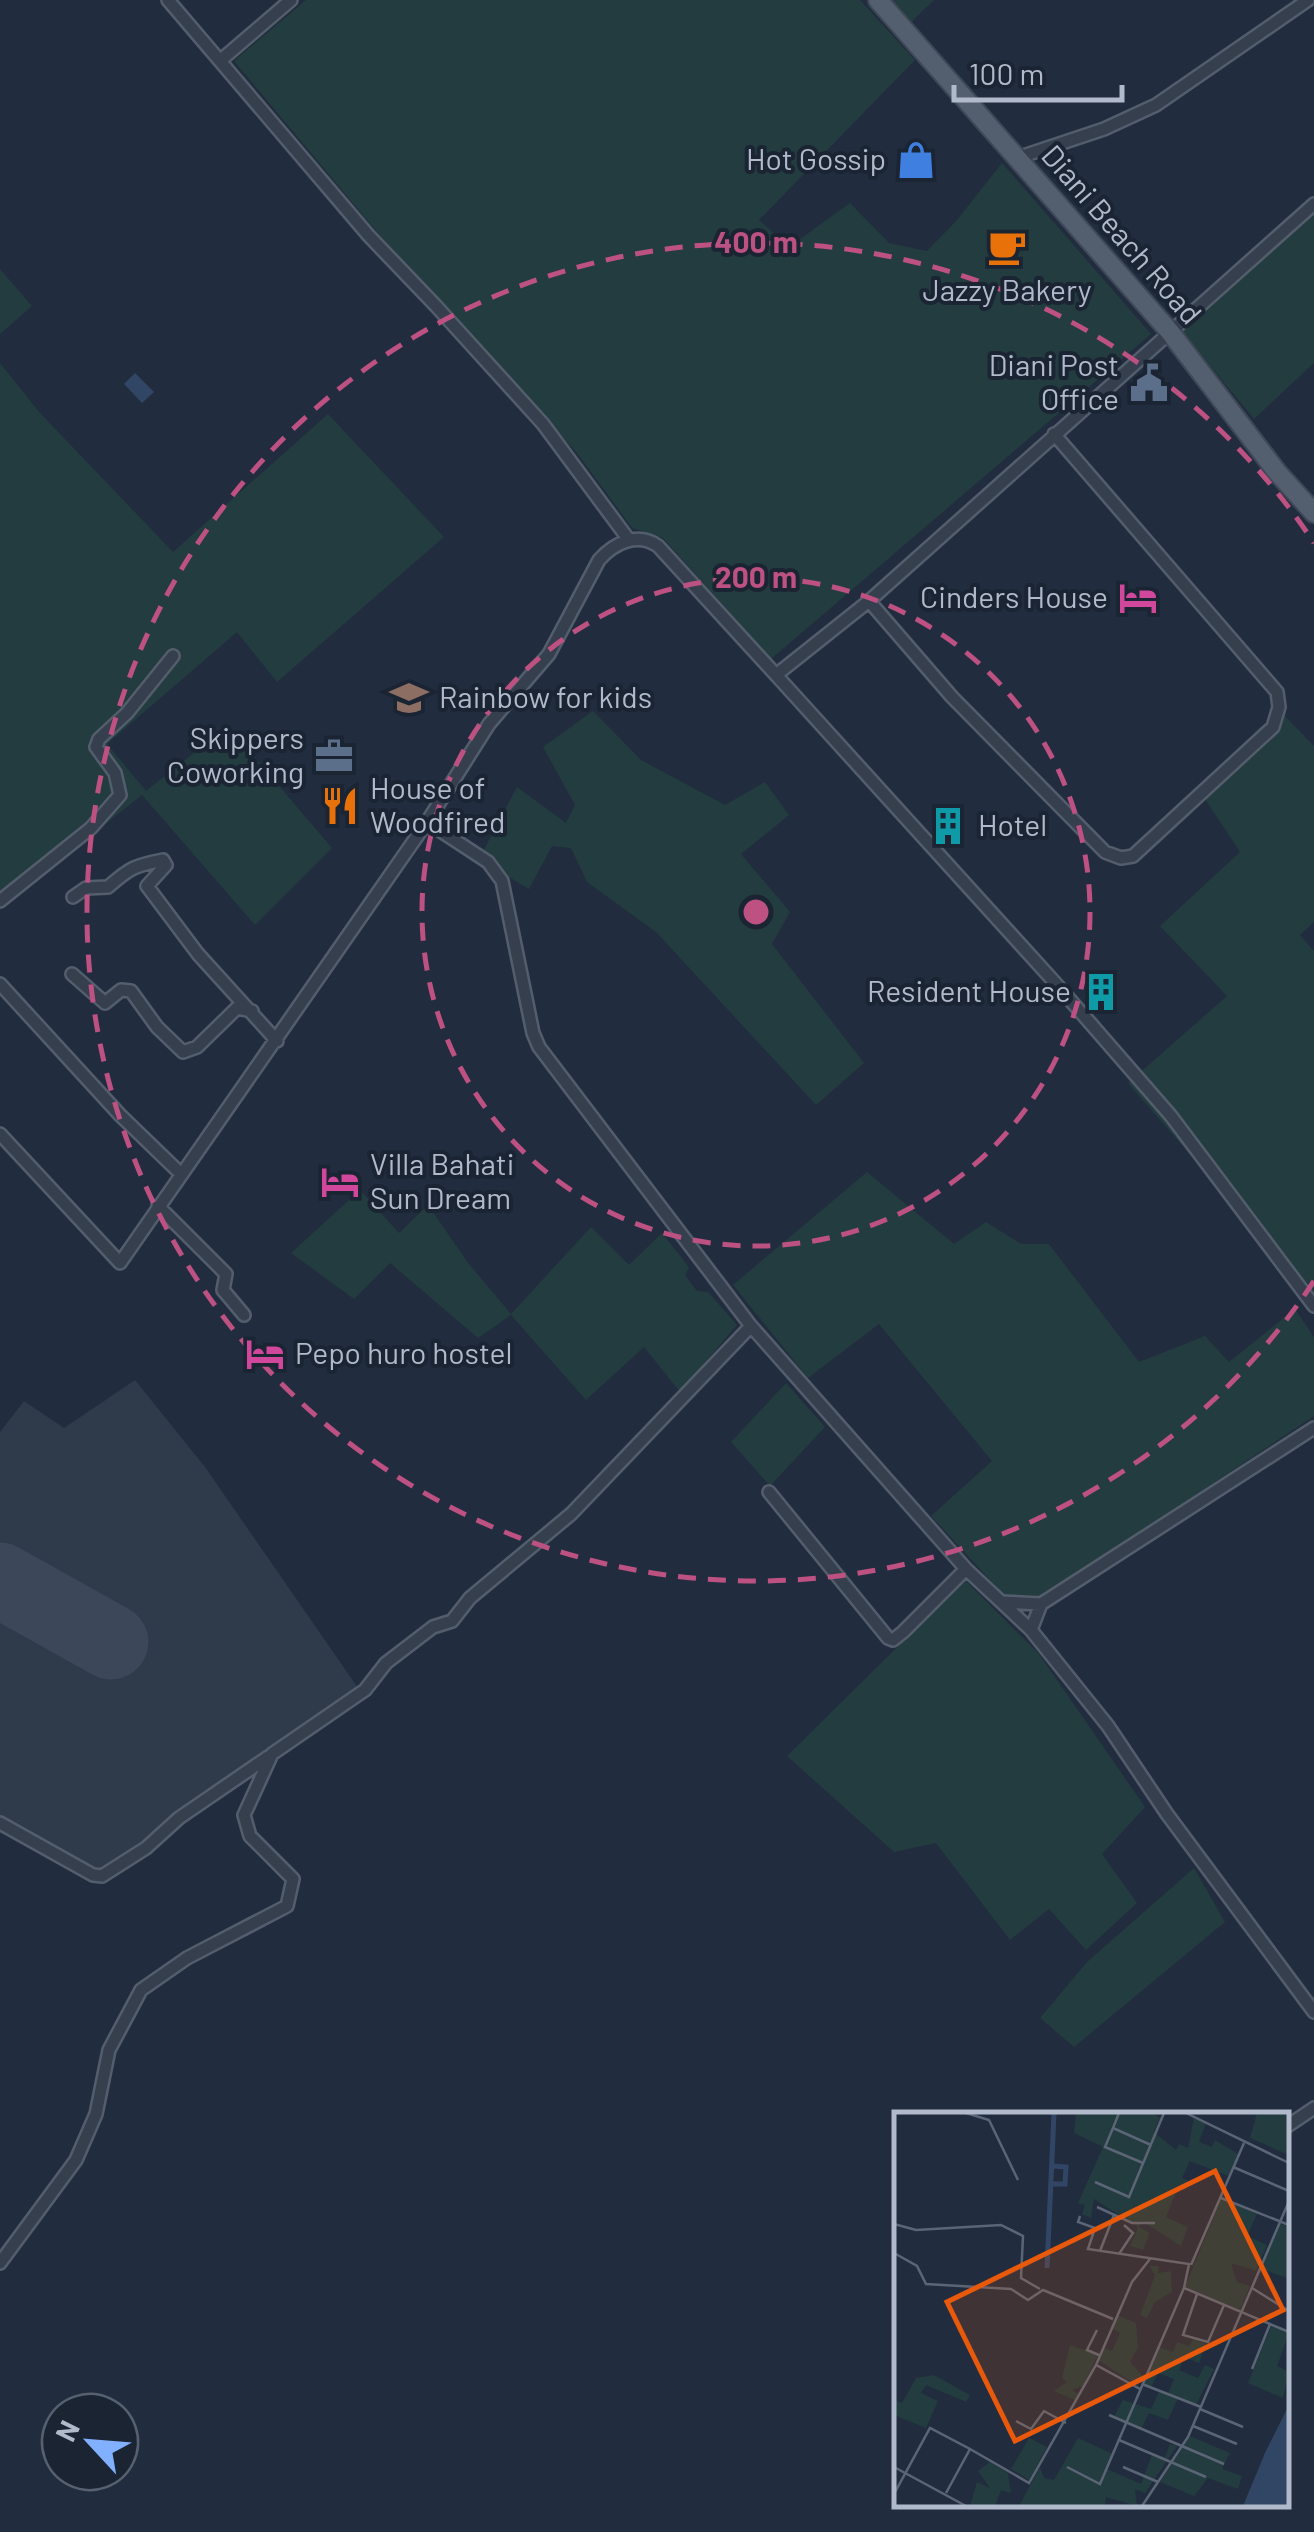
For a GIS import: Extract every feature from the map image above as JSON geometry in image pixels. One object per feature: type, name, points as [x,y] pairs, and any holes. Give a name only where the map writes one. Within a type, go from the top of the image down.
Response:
[{"type":"main road","name":"Diani Beach Road","points":[[878,0],[1170,332],[1277,472],[1314,513]]},
{"type":"street","points":[[168,0],[368,236],[543,424],[629,540]]},
{"type":"street","points":[[221,60],[291,0]]},
{"type":"street","points":[[1017,158],[1104,129],[1156,105],[1308,0]]},
{"type":"street","points":[[776,675],[869,601],[1314,204]]},
{"type":"street","points":[[869,601],[952,696],[1105,852],[1121,858],[1134,856],[1273,726],[1279,708],[1277,692],[1054,434]]},
{"type":"street","points":[[0,1134],[120,1263],[427,822],[481,735],[549,654],[600,560],[608,550],[629,540],[644,539],[658,546],[1058,986],[1171,1116],[1314,1306]]},
{"type":"street","points":[[0,901],[91,828],[120,795],[115,773],[96,748],[98,739],[127,713],[173,656]]},
{"type":"street","points":[[427,822],[496,871],[502,881],[532,1033],[539,1047],[752,1326],[966,1569],[1031,1630],[1108,1726],[1167,1814],[1314,2012]]},
{"type":"street","points":[[72,897],[86,888],[108,887],[119,874],[136,866],[163,860],[166,864],[148,886],[189,943],[277,1041]]},
{"type":"street","points":[[72,974],[104,1003],[120,990],[131,991],[183,1052],[197,1047],[237,1008],[252,1011]]},
{"type":"street","points":[[0,984],[181,1174]]},
{"type":"street","points":[[158,1206],[226,1274],[224,1290],[244,1314]]},
{"type":"street","points":[[0,1823],[93,1876],[102,1876],[146,1848],[178,1818],[364,1690],[386,1663],[433,1627],[452,1621],[470,1598],[571,1514],[752,1326]]},
{"type":"street","points":[[1031,1630],[1042,1604],[1314,1428]]},
{"type":"street","points":[[769,1492],[888,1638],[894,1640],[966,1569]]},
{"type":"street","points":[[1002,1602],[1042,1604]]},
{"type":"street","points":[[0,2263],[76,2160],[96,2114],[109,2050],[142,1990],[187,1958],[287,1906],[293,1879],[250,1836],[244,1815],[272,1754]]},
{"type":"street","points":[[1289,2125],[1314,2108]]},
{"type":"shaded area","points":[[135,1380],[205,1467],[358,1688],[100,1872],[0,1818],[0,1432],[24,1401],[64,1428]]},
{"type":"green space","points":[[306,0],[860,0],[915,60],[759,220],[789,247],[850,203],[889,243],[927,251],[1002,163],[1151,334],[771,659],[663,538],[632,528],[577,453],[408,269],[234,61]]},
{"type":"green space","points":[[887,0],[934,0],[907,26]]},
{"type":"green space","points":[[1314,211],[1314,363],[1254,419],[1182,332]]},
{"type":"green space","points":[[0,269],[32,306],[0,334]]},
{"type":"green space","points":[[0,363],[40,413],[173,552],[328,414],[444,537],[277,682],[237,632],[107,744],[146,791],[228,726],[332,848],[255,925],[142,795],[13,897],[0,894]]},
{"type":"green space","points":[[593,711],[641,760],[725,805],[765,782],[789,815],[741,854],[790,912],[772,944],[864,1063],[816,1105],[656,932],[587,882],[571,848],[552,846],[529,889],[479,859],[517,787],[566,823],[575,805],[543,747]]},
{"type":"green space","points":[[1284,715],[1314,746],[1314,922],[1300,935],[1314,951],[1314,1297],[1128,1083],[1227,996],[1160,926],[1240,852],[1201,793]]},
{"type":"green space","points":[[867,1172],[954,1244],[986,1222],[1021,1244],[1049,1244],[1139,1362],[1205,1336],[1229,1362],[1295,1309],[1314,1337],[1314,1416],[1044,1596],[1005,1596],[931,1516],[992,1461],[879,1324],[808,1378],[733,1285]]},
{"type":"green space","points":[[360,1190],[399,1233],[428,1205],[469,1264],[511,1314],[591,1227],[629,1265],[662,1233],[689,1267],[685,1275],[697,1291],[708,1292],[737,1325],[680,1392],[644,1347],[586,1400],[511,1315],[478,1338],[390,1263],[354,1299],[291,1253]]},
{"type":"green space","points":[[786,1383],[825,1427],[770,1486],[731,1442]]},
{"type":"green space","points":[[965,1580],[1039,1654],[1145,1807],[1102,1854],[1137,1903],[1086,1950],[1049,1909],[1010,1940],[936,1843],[894,1852],[787,1756]]},
{"type":"green space","points":[[1194,1868],[1225,1922],[1074,2047],[1040,2018],[1087,1962]]},
{"type":"water","points":[[135,373],[154,392],[142,403],[124,384]]},
{"type":"runway","points":[[0,1580],[111,1642]]},
{"type":"place","name":"Hot Gossip","points":[[916,160]]},
{"type":"place","name":"Jazzy Bakery","points":[[1007,247]]},
{"type":"place","name":"Diani Post Office","points":[[1149,383]]},
{"type":"place","name":"Cinders House","points":[[1138,598]]},
{"type":"place","name":"Rainbow for kids","points":[[409,698]]},
{"type":"place","name":"Skippers Coworking","points":[[334,756]]},
{"type":"place","name":"House of Woodfired","points":[[340,806]]},
{"type":"place","name":"Hotel","points":[[948,826]]},
{"type":"place","name":"Resident House","points":[[1101,992]]},
{"type":"place","name":"Villa Bahati Sun Dream","points":[[340,1182]]},
{"type":"place","name":"Pepo huro hostel","points":[[265,1354]]}]
